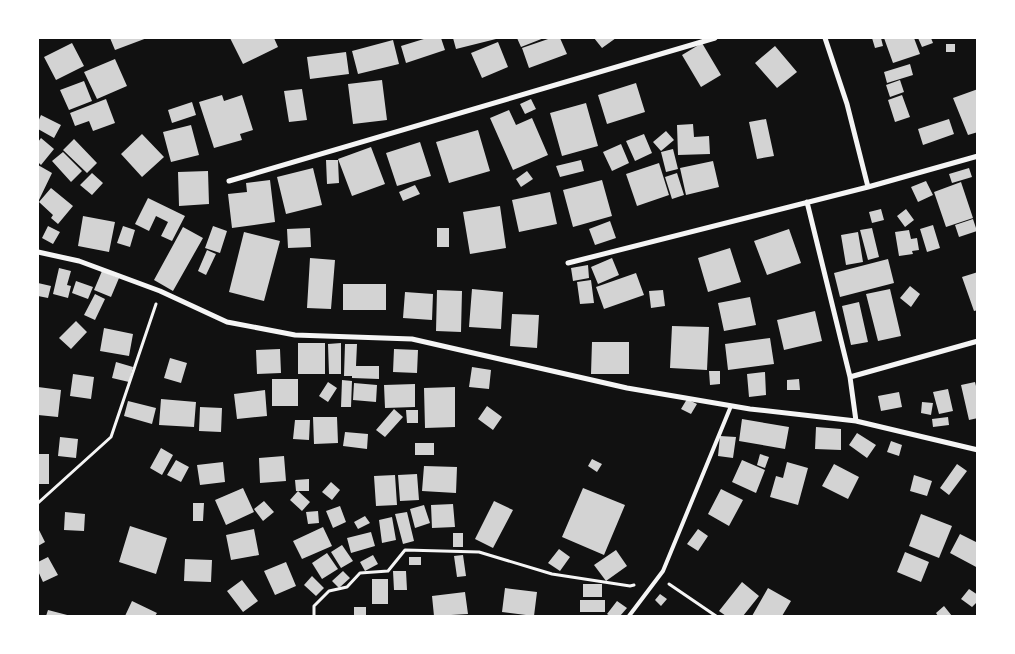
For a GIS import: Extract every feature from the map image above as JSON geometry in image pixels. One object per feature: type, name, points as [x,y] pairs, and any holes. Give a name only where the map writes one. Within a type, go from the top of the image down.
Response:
[{"type":"street","points":[[229,181],[715,38]]},
{"type":"street","points":[[826,38],[847,104],[868,187]]},
{"type":"street","points":[[568,263],[868,187],[978,156]]},
{"type":"street","points":[[808,202],[850,377],[856,421]]},
{"type":"street","points":[[38,252],[79,261],[160,291],[227,322],[295,335],[412,339],[627,388],[731,406],[856,421],[978,450]]},
{"type":"street","points":[[850,377],[978,341]]},
{"type":"lane","points":[[629,616],[662,571],[731,406]]},
{"type":"path","points":[[38,503],[111,437],[160,291]]},
{"type":"path","points":[[314,616],[314,606],[329,591],[347,587],[360,573],[388,571],[405,550],[479,552],[552,574],[630,586],[659,576],[716,616]]},
{"type":"building","points":[[110,38],[147,38],[115,50]]},
{"type":"building","points":[[230,38],[274,38],[278,47],[243,64]]},
{"type":"building","points":[[427,38],[441,38],[445,50],[406,63],[401,46]]},
{"type":"building","points":[[453,38],[500,38],[456,49]]},
{"type":"building","points":[[517,38],[544,38],[521,47]]},
{"type":"building","points":[[551,38],[560,38],[567,54],[529,68],[522,48]]},
{"type":"building","points":[[594,38],[616,38],[602,48]]},
{"type":"building","points":[[872,38],[881,38],[883,46],[875,48]]},
{"type":"building","points":[[884,38],[914,38],[920,54],[893,63]]},
{"type":"building","points":[[918,38],[931,38],[933,43],[922,47]]},
{"type":"building","points":[[393,40],[399,64],[358,74],[352,51]]},
{"type":"building","points":[[498,42],[508,67],[482,78],[471,53]]},
{"type":"building","points":[[72,43],[84,66],[56,80],[44,57]]},
{"type":"building","points":[[702,43],[721,75],[701,87],[682,55]]},
{"type":"building","points":[[946,44],[955,44],[955,52],[946,52]]},
{"type":"building","points":[[775,46],[797,72],[777,88],[755,63]]},
{"type":"building","points":[[346,52],[349,74],[310,79],[307,57]]},
{"type":"building","points":[[115,59],[127,86],[97,99],[84,72]]},
{"type":"building","points":[[910,64],[913,75],[887,83],[884,72]]},
{"type":"building","points":[[382,80],[387,120],[353,124],[348,84]]},
{"type":"building","points":[[900,80],[904,92],[890,97],[886,85]]},
{"type":"building","points":[[84,81],[92,101],[69,110],[60,90]]},
{"type":"building","points":[[636,83],[645,112],[607,124],[598,95]]},
{"type":"building","points":[[302,89],[307,120],[289,122],[284,91]]},
{"type":"building","points":[[978,89],[978,132],[968,135],[953,98]]},
{"type":"building","points":[[222,95],[224,101],[242,95],[253,130],[240,134],[242,140],[214,148],[199,102]]},
{"type":"building","points":[[902,95],[910,117],[895,122],[888,100]]},
{"type":"building","points":[[106,99],[115,123],[93,131],[89,121],[75,126],[70,113]]},
{"type":"building","points":[[531,99],[536,109],[525,114],[520,104]]},
{"type":"building","points":[[192,102],[196,115],[172,123],[168,110]]},
{"type":"building","points":[[586,103],[598,146],[562,156],[550,113]]},
{"type":"building","points":[[509,110],[516,125],[532,118],[548,155],[513,170],[490,118]]},
{"type":"building","points":[[41,115],[61,125],[54,138],[38,129]]},
{"type":"building","points":[[766,119],[774,156],[757,159],[749,122]]},
{"type":"building","points":[[949,119],[954,134],[923,145],[918,129]]},
{"type":"building","points":[[693,124],[694,137],[709,136],[710,154],[678,155],[677,125]]},
{"type":"building","points":[[191,125],[199,155],[171,162],[163,132]]},
{"type":"building","points":[[478,130],[490,171],[449,183],[436,142]]},
{"type":"building","points":[[666,131],[674,140],[661,151],[653,142]]},
{"type":"building","points":[[142,134],[164,157],[142,177],[121,154]]},
{"type":"building","points":[[644,134],[652,153],[635,161],[626,141]]},
{"type":"building","points":[[41,138],[54,149],[41,165],[38,162],[38,142]]},
{"type":"building","points":[[74,139],[97,163],[87,173],[63,150]]},
{"type":"building","points":[[420,142],[431,176],[397,186],[386,153]]},
{"type":"building","points":[[621,144],[629,163],[612,171],[603,152]]},
{"type":"building","points":[[371,147],[385,184],[352,196],[338,159]]},
{"type":"building","points":[[673,149],[678,169],[666,172],[661,152]]},
{"type":"building","points":[[63,152],[82,171],[71,182],[52,161]]},
{"type":"building","points":[[326,160],[338,160],[339,183],[327,184]]},
{"type":"building","points":[[581,160],[584,171],[560,177],[556,166]]},
{"type":"building","points":[[713,161],[719,187],[686,195],[680,168]]},
{"type":"building","points":[[659,163],[669,195],[637,206],[626,174]]},
{"type":"building","points":[[38,165],[52,173],[38,202]]},
{"type":"building","points":[[313,168],[322,205],[286,214],[277,177]]},
{"type":"building","points":[[969,168],[972,177],[952,183],[949,174]]},
{"type":"building","points":[[208,171],[209,204],[179,206],[178,172]]},
{"type":"building","points":[[527,171],[533,179],[521,187],[516,179]]},
{"type":"building","points":[[92,173],[103,183],[92,195],[80,185]]},
{"type":"building","points":[[677,173],[684,195],[672,199],[665,177]]},
{"type":"building","points":[[270,180],[275,222],[232,228],[228,194],[247,192],[246,183]]},
{"type":"building","points":[[602,180],[612,216],[573,227],[563,190]]},
{"type":"building","points":[[926,181],[933,195],[918,202],[911,187]]},
{"type":"building","points":[[961,182],[973,218],[946,227],[934,192]]},
{"type":"building","points":[[415,185],[420,194],[403,201],[399,192]]},
{"type":"building","points":[[51,188],[73,206],[58,224],[51,218],[53,215],[39,202]]},
{"type":"building","points":[[550,192],[557,224],[519,232],[512,200]]},
{"type":"building","points":[[148,198],[185,216],[172,241],[161,236],[168,222],[156,216],[149,231],[135,224]]},
{"type":"building","points":[[500,206],[506,248],[470,254],[463,212]]},
{"type":"building","points":[[881,209],[884,220],[872,223],[869,212]]},
{"type":"building","points":[[906,209],[914,220],[905,227],[897,216]]},
{"type":"building","points":[[83,216],[115,222],[109,252],[78,246]]},
{"type":"building","points":[[973,219],[977,231],[959,237],[955,225]]},
{"type":"building","points":[[610,221],[616,238],[595,245],[589,229]]},
{"type":"building","points":[[933,225],[940,248],[927,252],[920,229]]},
{"type":"building","points":[[48,226],[60,232],[53,244],[42,238]]},
{"type":"building","points":[[123,226],[135,230],[130,247],[117,243]]},
{"type":"building","points":[[213,226],[227,231],[220,253],[205,248]]},
{"type":"building","points":[[183,227],[203,238],[173,291],[154,280]]},
{"type":"building","points":[[310,228],[311,247],[288,248],[287,229]]},
{"type":"building","points":[[437,228],[449,228],[449,247],[437,247]]},
{"type":"building","points":[[872,228],[879,257],[868,260],[860,230]]},
{"type":"building","points":[[789,229],[801,263],[767,275],[754,241]]},
{"type":"building","points":[[909,230],[911,239],[917,238],[919,250],[912,251],[913,254],[899,256],[895,232]]},
{"type":"building","points":[[244,232],[280,241],[264,301],[229,292]]},
{"type":"building","points":[[858,232],[863,262],[846,265],[841,235]]},
{"type":"building","points":[[730,248],[741,282],[708,292],[698,258]]},
{"type":"building","points":[[207,250],[216,254],[206,275],[198,271]]},
{"type":"building","points":[[310,258],[335,260],[331,309],[307,308]]},
{"type":"building","points":[[612,258],[619,275],[598,284],[591,267]]},
{"type":"building","points":[[888,259],[894,283],[840,297],[834,273]]},
{"type":"building","points":[[588,265],[589,278],[573,281],[571,268]]},
{"type":"building","points":[[59,268],[71,271],[67,285],[71,286],[68,298],[53,294]]},
{"type":"building","points":[[102,271],[119,278],[111,297],[94,290]]},
{"type":"building","points":[[978,272],[978,310],[974,311],[962,277]]},
{"type":"building","points":[[636,273],[644,295],[604,309],[596,287]]},
{"type":"building","points":[[591,280],[594,303],[580,304],[577,282]]},
{"type":"building","points":[[76,281],[93,287],[88,299],[72,293]]},
{"type":"building","points":[[38,283],[51,286],[48,298],[38,296]]},
{"type":"building","points":[[343,284],[386,284],[386,310],[343,310]]},
{"type":"building","points":[[910,286],[920,294],[911,307],[900,298]]},
{"type":"building","points":[[472,289],[503,292],[501,329],[469,327]]},
{"type":"building","points":[[890,289],[901,336],[878,341],[866,294]]},
{"type":"building","points":[[437,290],[462,291],[461,332],[436,331]]},
{"type":"building","points":[[663,290],[665,306],[651,308],[649,291]]},
{"type":"building","points":[[405,292],[433,294],[432,320],[403,318]]},
{"type":"building","points":[[95,294],[105,299],[95,320],[84,315]]},
{"type":"building","points":[[750,297],[756,325],[724,331],[718,303]]},
{"type":"building","points":[[859,302],[868,342],[851,345],[842,306]]},
{"type":"building","points":[[815,311],[822,341],[784,350],[777,320]]},
{"type":"building","points":[[512,314],[539,315],[537,348],[510,346]]},
{"type":"building","points":[[76,321],[87,332],[71,349],[59,338]]},
{"type":"building","points":[[672,326],[709,327],[707,370],[670,368]]},
{"type":"building","points":[[104,328],[133,334],[129,356],[100,351]]},
{"type":"building","points":[[770,338],[774,364],[728,370],[725,344]]},
{"type":"building","points":[[592,342],[629,342],[629,374],[591,374]]},
{"type":"building","points":[[298,343],[325,343],[325,374],[298,374]]},
{"type":"building","points":[[341,343],[341,374],[329,374],[328,344]]},
{"type":"building","points":[[345,344],[357,344],[356,366],[379,366],[379,379],[344,376]]},
{"type":"building","points":[[280,349],[281,373],[257,374],[256,350]]},
{"type":"building","points":[[394,349],[418,350],[417,373],[393,372]]},
{"type":"building","points":[[170,358],[187,363],[181,383],[164,378]]},
{"type":"building","points":[[116,362],[133,367],[129,382],[112,378]]},
{"type":"building","points":[[472,367],[491,370],[489,389],[469,387]]},
{"type":"building","points":[[709,371],[720,371],[720,384],[710,385]]},
{"type":"building","points":[[765,372],[766,395],[749,397],[747,374]]},
{"type":"building","points":[[73,374],[94,377],[91,399],[70,396]]},
{"type":"building","points":[[272,379],[298,379],[298,406],[272,406]]},
{"type":"building","points":[[799,379],[800,390],[787,390],[787,380]]},
{"type":"building","points":[[342,380],[352,381],[351,407],[341,407]]},
{"type":"building","points":[[328,382],[337,388],[328,402],[319,396]]},
{"type":"building","points":[[975,382],[978,394],[978,418],[969,420],[961,385]]},
{"type":"building","points":[[354,383],[377,385],[376,402],[353,400]]},
{"type":"building","points":[[415,384],[415,407],[385,408],[384,385]]},
{"type":"building","points":[[38,387],[61,390],[58,417],[38,415]]},
{"type":"building","points":[[455,387],[455,427],[425,428],[424,388]]},
{"type":"building","points":[[948,389],[953,411],[939,414],[933,392]]},
{"type":"building","points":[[265,390],[267,416],[237,419],[234,394]]},
{"type":"building","points":[[899,392],[902,407],[881,411],[878,396]]},
{"type":"building","points":[[161,399],[196,402],[194,427],[159,425]]},
{"type":"building","points":[[687,399],[697,404],[691,414],[681,409]]},
{"type":"building","points":[[128,401],[156,408],[152,424],[124,416]]},
{"type":"building","points":[[922,402],[933,403],[931,415],[921,413]]},
{"type":"building","points":[[487,406],[502,417],[493,430],[478,419]]},
{"type":"building","points":[[200,407],[222,408],[221,432],[199,431]]},
{"type":"building","points":[[394,409],[403,417],[385,437],[376,430]]},
{"type":"building","points":[[406,410],[418,410],[418,423],[407,423]]},
{"type":"building","points":[[313,417],[337,417],[338,443],[314,444]]},
{"type":"building","points":[[948,417],[949,425],[933,427],[932,419]]},
{"type":"building","points":[[742,419],[789,427],[785,449],[739,441]]},
{"type":"building","points":[[295,420],[310,420],[309,440],[293,439]]},
{"type":"building","points":[[816,427],[841,429],[841,450],[815,449]]},
{"type":"building","points":[[345,432],[368,434],[367,449],[343,446]]},
{"type":"building","points":[[857,433],[876,445],[867,458],[849,445]]},
{"type":"building","points":[[720,436],[736,437],[733,458],[718,456]]},
{"type":"building","points":[[60,437],[78,439],[76,458],[58,456]]},
{"type":"building","points":[[891,441],[902,445],[899,456],[887,452]]},
{"type":"building","points":[[415,443],[434,443],[434,455],[415,455]]},
{"type":"building","points":[[161,448],[173,455],[162,475],[150,468]]},
{"type":"building","points":[[38,454],[49,454],[49,484],[38,484]]},
{"type":"building","points":[[760,454],[769,457],[765,468],[757,465]]},
{"type":"building","points":[[284,456],[286,481],[260,483],[259,458]]},
{"type":"building","points":[[592,459],[602,464],[597,472],[588,466]]},
{"type":"building","points":[[176,460],[189,467],[181,482],[167,475]]},
{"type":"building","points":[[742,460],[765,470],[756,493],[732,482]]},
{"type":"building","points":[[223,462],[225,482],[200,485],[197,465]]},
{"type":"building","points":[[787,462],[808,468],[798,505],[770,497],[776,476],[783,478]]},
{"type":"building","points":[[834,464],[859,477],[848,499],[822,486]]},
{"type":"building","points":[[957,464],[967,471],[949,495],[940,488]]},
{"type":"building","points":[[424,466],[457,467],[456,493],[422,491]]},
{"type":"building","points":[[417,474],[419,500],[400,501],[398,475]]},
{"type":"building","points":[[395,475],[397,505],[376,506],[374,476]]},
{"type":"building","points":[[914,475],[932,481],[927,496],[910,491]]},
{"type":"building","points":[[309,479],[309,491],[296,491],[295,480]]},
{"type":"building","points":[[331,482],[340,490],[332,500],[322,492]]},
{"type":"building","points":[[243,488],[254,512],[226,525],[215,500]]},
{"type":"building","points":[[583,488],[625,505],[604,555],[562,537]]},
{"type":"building","points":[[721,489],[743,500],[729,526],[708,514]]},
{"type":"building","points":[[298,491],[310,502],[302,511],[290,500]]},
{"type":"building","points":[[264,501],[274,512],[263,521],[254,509]]},
{"type":"building","points":[[494,501],[513,510],[493,548],[475,539]]},
{"type":"building","points":[[193,503],[204,503],[203,521],[193,521]]},
{"type":"building","points":[[453,504],[455,527],[432,528],[431,505]]},
{"type":"building","points":[[424,505],[430,523],[415,528],[410,509]]},
{"type":"building","points":[[340,506],[346,522],[333,528],[326,511]]},
{"type":"building","points":[[318,511],[319,523],[308,524],[306,512]]},
{"type":"building","points":[[65,512],[85,514],[84,531],[64,530]]},
{"type":"building","points":[[407,512],[414,541],[403,544],[395,514]]},
{"type":"building","points":[[921,514],[952,526],[939,558],[909,546]]},
{"type":"building","points":[[365,516],[370,523],[358,529],[354,522]]},
{"type":"building","points":[[392,517],[396,540],[382,543],[379,520]]},
{"type":"building","points":[[130,526],[167,538],[156,574],[119,562]]},
{"type":"building","points":[[323,527],[332,546],[302,559],[293,541]]},
{"type":"building","points":[[38,528],[45,542],[38,546]]},
{"type":"building","points":[[254,529],[259,555],[231,560],[226,535]]},
{"type":"building","points":[[698,529],[708,536],[698,551],[687,544]]},
{"type":"building","points":[[371,532],[375,546],[351,553],[347,538]]},
{"type":"building","points":[[453,533],[463,533],[463,547],[453,547]]},
{"type":"building","points":[[960,534],[978,543],[978,568],[950,553]]},
{"type":"building","points":[[342,545],[353,561],[341,568],[331,552]]},
{"type":"building","points":[[559,549],[570,557],[560,571],[548,563]]},
{"type":"building","points":[[616,550],[627,566],[606,581],[594,565]]},
{"type":"building","points":[[905,552],[929,562],[921,582],[897,572]]},
{"type":"building","points":[[327,553],[338,569],[322,579],[312,563]]},
{"type":"building","points":[[373,555],[378,564],[365,571],[360,562]]},
{"type":"building","points":[[463,555],[466,576],[457,577],[454,556]]},
{"type":"building","points":[[48,557],[58,575],[43,582],[38,571],[38,562]]},
{"type":"building","points":[[409,557],[421,557],[421,565],[409,565]]},
{"type":"building","points":[[185,559],[212,560],[211,582],[184,581]]},
{"type":"building","points":[[286,562],[296,586],[275,595],[264,571]]},
{"type":"building","points":[[343,571],[350,578],[339,588],[332,581]]},
{"type":"building","points":[[393,571],[406,571],[407,590],[394,590]]},
{"type":"building","points":[[312,576],[324,588],[316,596],[304,585]]},
{"type":"building","points":[[372,579],[388,579],[388,604],[372,604]]},
{"type":"building","points":[[242,580],[258,601],[243,612],[227,591]]},
{"type":"building","points":[[742,582],[759,596],[743,616],[726,616],[719,611]]},
{"type":"building","points":[[583,584],[602,584],[602,597],[583,597]]},
{"type":"building","points":[[505,588],[537,592],[534,616],[502,612]]},
{"type":"building","points":[[768,588],[791,601],[782,616],[752,616]]},
{"type":"building","points":[[969,589],[978,595],[978,601],[972,607],[961,599]]},
{"type":"building","points":[[465,592],[468,614],[434,616],[432,596]]},
{"type":"building","points":[[660,594],[667,599],[661,606],[655,600]]},
{"type":"building","points":[[580,600],[605,600],[605,612],[580,612]]},
{"type":"building","points":[[132,601],[157,613],[155,616],[125,616]]},
{"type":"building","points":[[617,601],[627,608],[620,616],[610,616],[607,614]]},
{"type":"building","points":[[944,606],[952,616],[938,616],[936,613]]},
{"type":"building","points":[[354,607],[366,607],[366,616],[354,616]]},
{"type":"building","points":[[48,610],[71,616],[46,616]]}]
